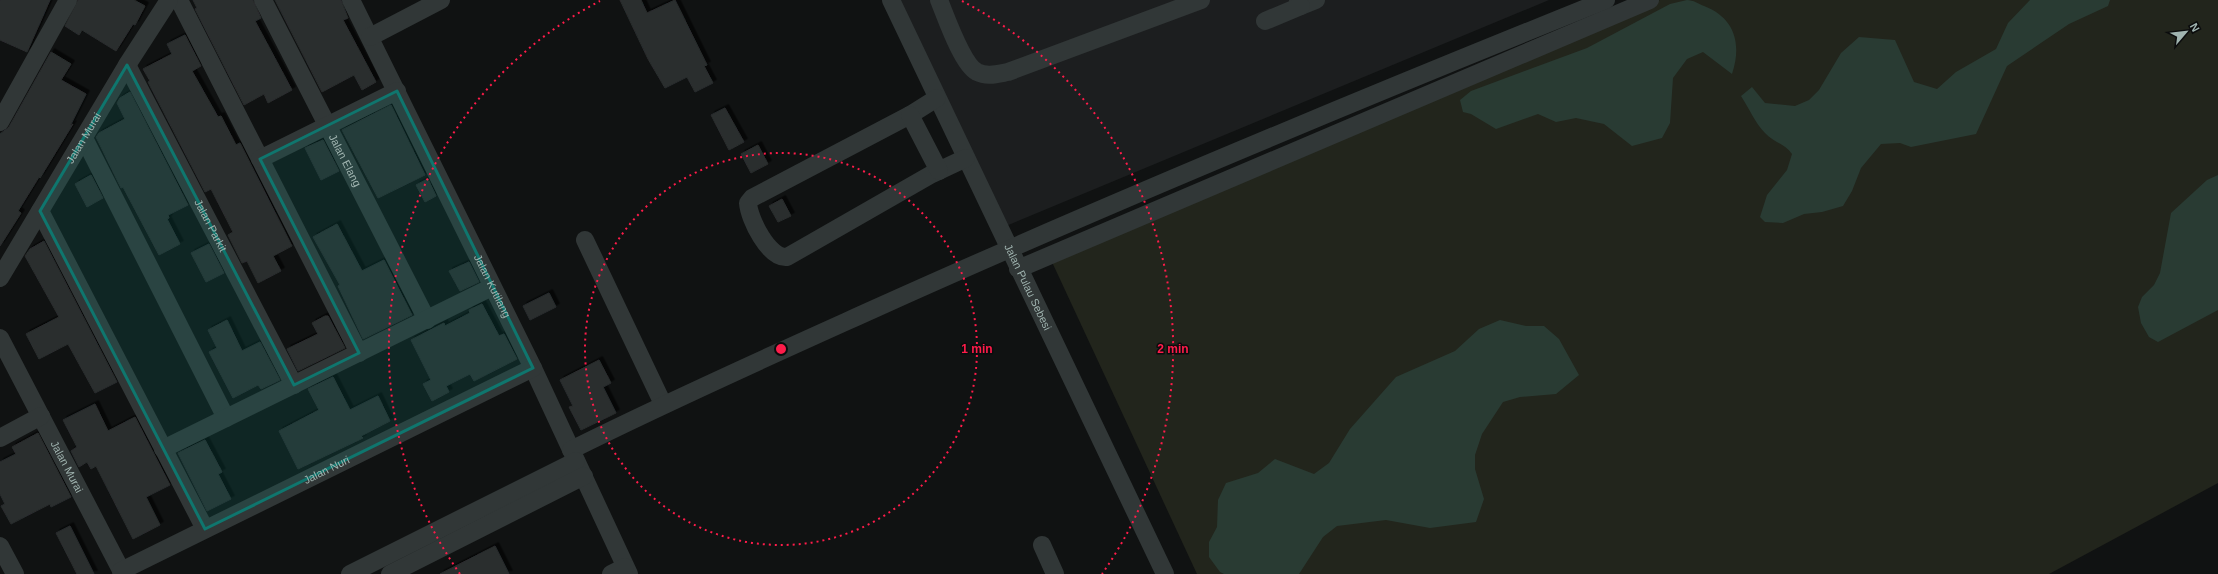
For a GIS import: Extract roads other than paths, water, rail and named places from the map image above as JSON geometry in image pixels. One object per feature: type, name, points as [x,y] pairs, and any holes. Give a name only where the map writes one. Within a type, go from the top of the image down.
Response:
[{"type":"street","points":[[0,122],[68,0]]},
{"type":"street","name":"Jalan Murai","points":[[0,278],[127,65],[169,0]]},
{"type":"street","points":[[179,0],[359,353]]},
{"type":"street","name":"Jalan Elang","points":[[262,0],[427,320]]},
{"type":"street","name":"Jalan Kutilang","points":[[351,0],[532,368],[577,463],[622,572]]},
{"type":"street","points":[[370,38],[441,0]]},
{"type":"street","name":"Jalan Pulau Sebesi","points":[[891,0],[1018,269],[1165,574]]},
{"type":"street","points":[[939,0],[967,62],[976,71],[990,75],[1008,72],[1173,5],[1201,0]]},
{"type":"street","points":[[390,574],[475,521],[577,463],[663,404],[1009,248],[1399,84],[1606,0]]},
{"type":"street","points":[[1018,269],[1650,0]]},
{"type":"street","points":[[1265,21],[1305,2]]},
{"type":"street","name":"Jalan Parkit","points":[[127,65],[294,385]]},
{"type":"street","points":[[260,159],[397,91]]},
{"type":"street","points":[[937,98],[910,115],[752,198],[748,203],[748,210],[753,221],[773,253],[781,257],[787,257],[939,171],[966,158]]},
{"type":"street","points":[[910,115],[939,171]]},
{"type":"street","points":[[84,138],[226,418]]},
{"type":"street","points":[[40,212],[205,529]]},
{"type":"street","points":[[585,240],[663,404]]},
{"type":"street","points":[[163,449],[492,287]]},
{"type":"street","name":"Jalan Murai","points":[[0,338],[122,572]]},
{"type":"street","name":"Jalan Nuri","points":[[122,572],[205,529],[532,368]]},
{"type":"street","points":[[0,438],[41,416]]},
{"type":"street","points":[[350,574],[475,521]]},
{"type":"street","points":[[1042,545],[1054,574]]},
{"type":"street","points":[[0,546],[15,574]]}]
